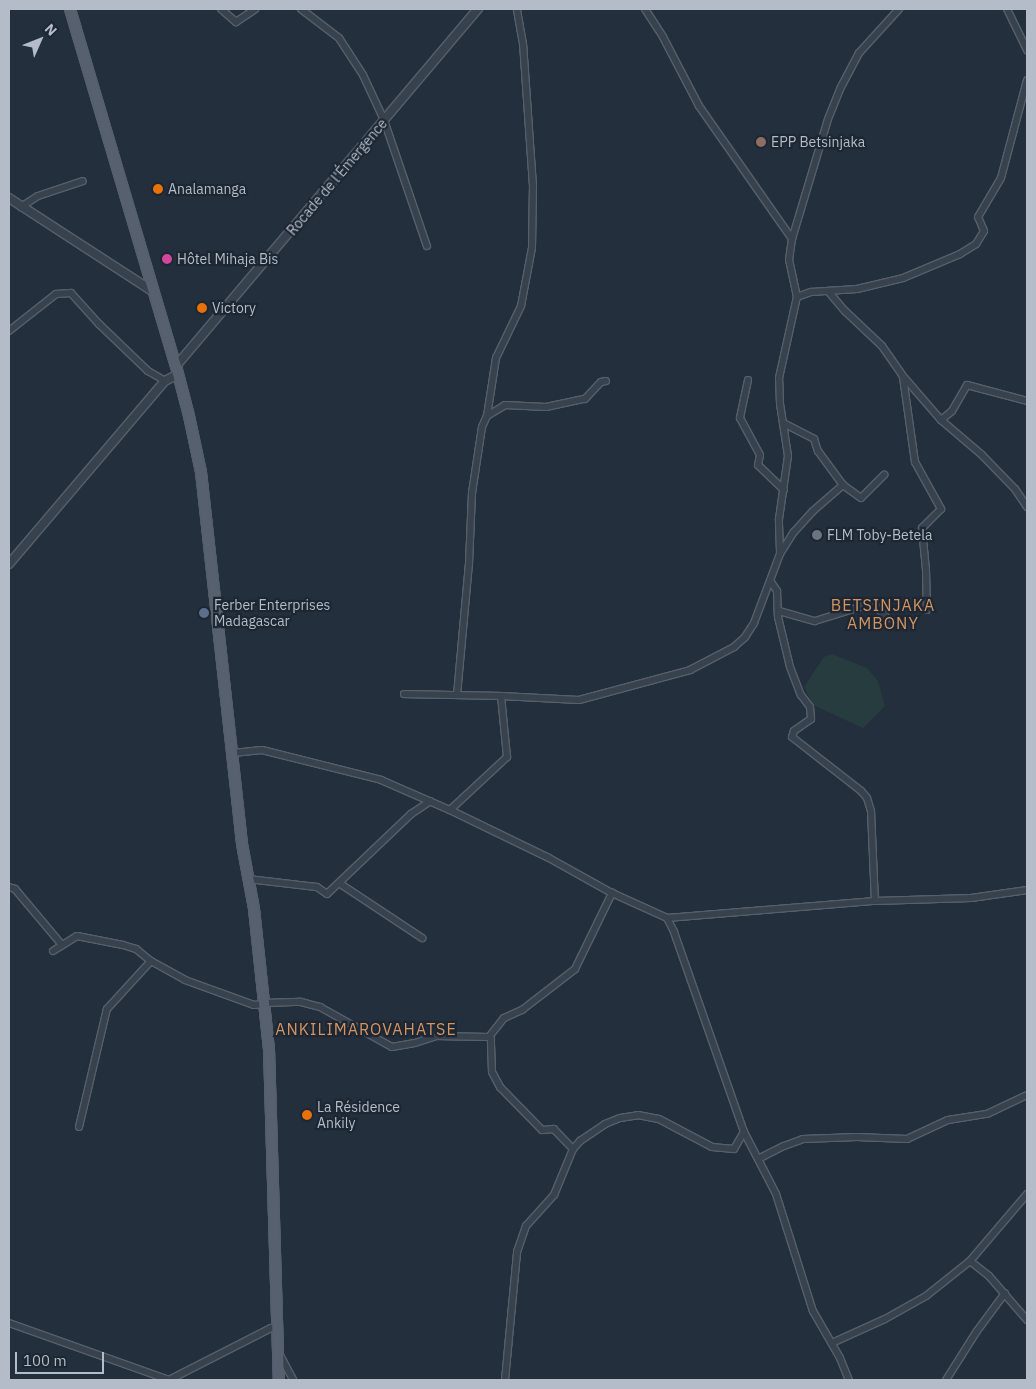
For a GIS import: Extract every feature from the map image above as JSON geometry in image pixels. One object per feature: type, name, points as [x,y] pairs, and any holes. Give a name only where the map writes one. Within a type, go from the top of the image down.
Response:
[{"type":"main road","points":[[70,9],[152,291],[177,370],[190,416],[201,472],[217,634],[233,753],[242,844],[254,909],[269,1049],[279,1380]]},
{"type":"street","points":[[221,9],[236,22],[255,9]]},
{"type":"street","points":[[301,9],[339,38],[363,76],[384,120],[427,246]]},
{"type":"street","name":"Rocade de l'Émergence","points":[[177,370],[230,304],[478,9]]},
{"type":"street","points":[[457,695],[469,572],[472,493],[482,427],[487,416],[496,358],[521,306],[532,248],[533,186],[523,44],[517,9]]},
{"type":"street","points":[[644,9],[663,37],[698,106],[792,239]]},
{"type":"street","points":[[780,554],[779,519],[788,456],[779,378],[797,297],[789,260],[792,239],[828,118],[840,89],[859,54],[899,9]]},
{"type":"street","points":[[1007,9],[1027,50]]},
{"type":"street","points":[[797,297],[811,292],[857,289],[903,278],[960,254],[976,244],[984,231],[978,217],[1001,178],[1027,80]]},
{"type":"street","points":[[22,207],[38,196],[83,181]]},
{"type":"street","points":[[9,198],[152,291]]},
{"type":"street","points":[[828,291],[845,311],[882,346],[902,375],[941,420],[982,455],[1015,489],[1027,507]]},
{"type":"street","points":[[9,331],[56,294],[72,292],[98,324],[148,371],[165,381]]},
{"type":"street","points":[[9,564],[165,381],[177,370]]},
{"type":"street","points":[[902,375],[916,462],[941,509],[922,528],[927,610]]},
{"type":"street","points":[[748,380],[740,418],[760,455],[758,465],[784,490]]},
{"type":"street","points":[[487,416],[505,405],[546,407],[585,399],[600,382],[606,381]]},
{"type":"street","points":[[941,420],[952,411],[967,385],[1027,401]]},
{"type":"street","points":[[783,423],[814,439],[818,451],[843,485],[861,498],[884,475]]},
{"type":"street","points":[[404,694],[579,700],[690,670],[734,647],[745,637],[754,623],[780,554],[813,511],[843,485]]},
{"type":"street","points":[[770,582],[777,591],[778,617],[790,667],[801,695],[810,708],[811,719],[794,731],[792,737],[861,791],[867,798],[870,811],[875,901]]},
{"type":"street","points":[[779,612],[814,621],[873,603],[887,618]]},
{"type":"street","points":[[450,810],[507,757],[501,696]]},
{"type":"street","points":[[233,753],[262,750],[381,780],[450,810],[552,859],[612,893],[666,918],[875,901],[971,898],[1027,890]]},
{"type":"street","points":[[248,879],[317,887],[327,894],[411,814],[430,801]]},
{"type":"street","points":[[339,883],[422,938]]},
{"type":"street","points":[[9,887],[16,889],[62,945]]},
{"type":"street","points":[[489,1037],[504,1018],[522,1010],[575,968],[612,893]]},
{"type":"street","points":[[666,918],[674,932],[744,1132],[776,1194],[812,1311],[832,1343],[850,1380]]},
{"type":"street","points":[[53,951],[77,936],[136,949],[151,961],[184,980],[254,1005],[301,1002],[320,1007],[392,1047],[415,1043],[436,1036],[489,1037]]},
{"type":"street","points":[[79,1127],[107,1008],[151,961]]},
{"type":"street","points":[[489,1037],[491,1039],[492,1072],[500,1087],[542,1130],[554,1129],[573,1149]]},
{"type":"street","points":[[758,1158],[803,1139],[857,1137],[907,1139],[948,1120],[987,1114],[1027,1095]]},
{"type":"street","points":[[505,1380],[517,1252],[526,1226],[554,1194],[573,1149],[580,1141],[605,1124],[620,1118],[638,1116],[659,1119],[712,1147],[734,1149],[744,1132]]},
{"type":"street","points":[[832,1343],[885,1319],[926,1296],[970,1260],[1027,1194]]},
{"type":"street","points":[[970,1260],[1005,1294],[1027,1320]]},
{"type":"street","points":[[946,1380],[977,1331],[1005,1294]]},
{"type":"street","points":[[9,1324],[169,1380],[271,1328],[277,1327]]},
{"type":"street","points":[[278,1352],[293,1380]]},
{"type":"green space","points":[[832,654],[867,668],[878,681],[885,706],[863,728],[813,705],[804,687],[824,657]]},
{"type":"place","name":"EPP Betsinjaka","points":[[761,142]]},
{"type":"place","name":"Analamanga","points":[[158,189]]},
{"type":"place","name":"Hôtel Mihaja Bis","points":[[167,259]]},
{"type":"place","name":"Victory","points":[[202,308]]},
{"type":"place","name":"FLM Toby-Betela","points":[[817,535]]},
{"type":"place","name":"Ferber Enterprises Madagascar","points":[[204,613]]},
{"type":"place","name":"La Résidence Ankily","points":[[307,1115]]},
{"type":"district","name":"BETSINJAKA AMBONY","points":[[883,614]]},
{"type":"district","name":"ANKILIMAROVAHATSE","points":[[366,1029]]}]
